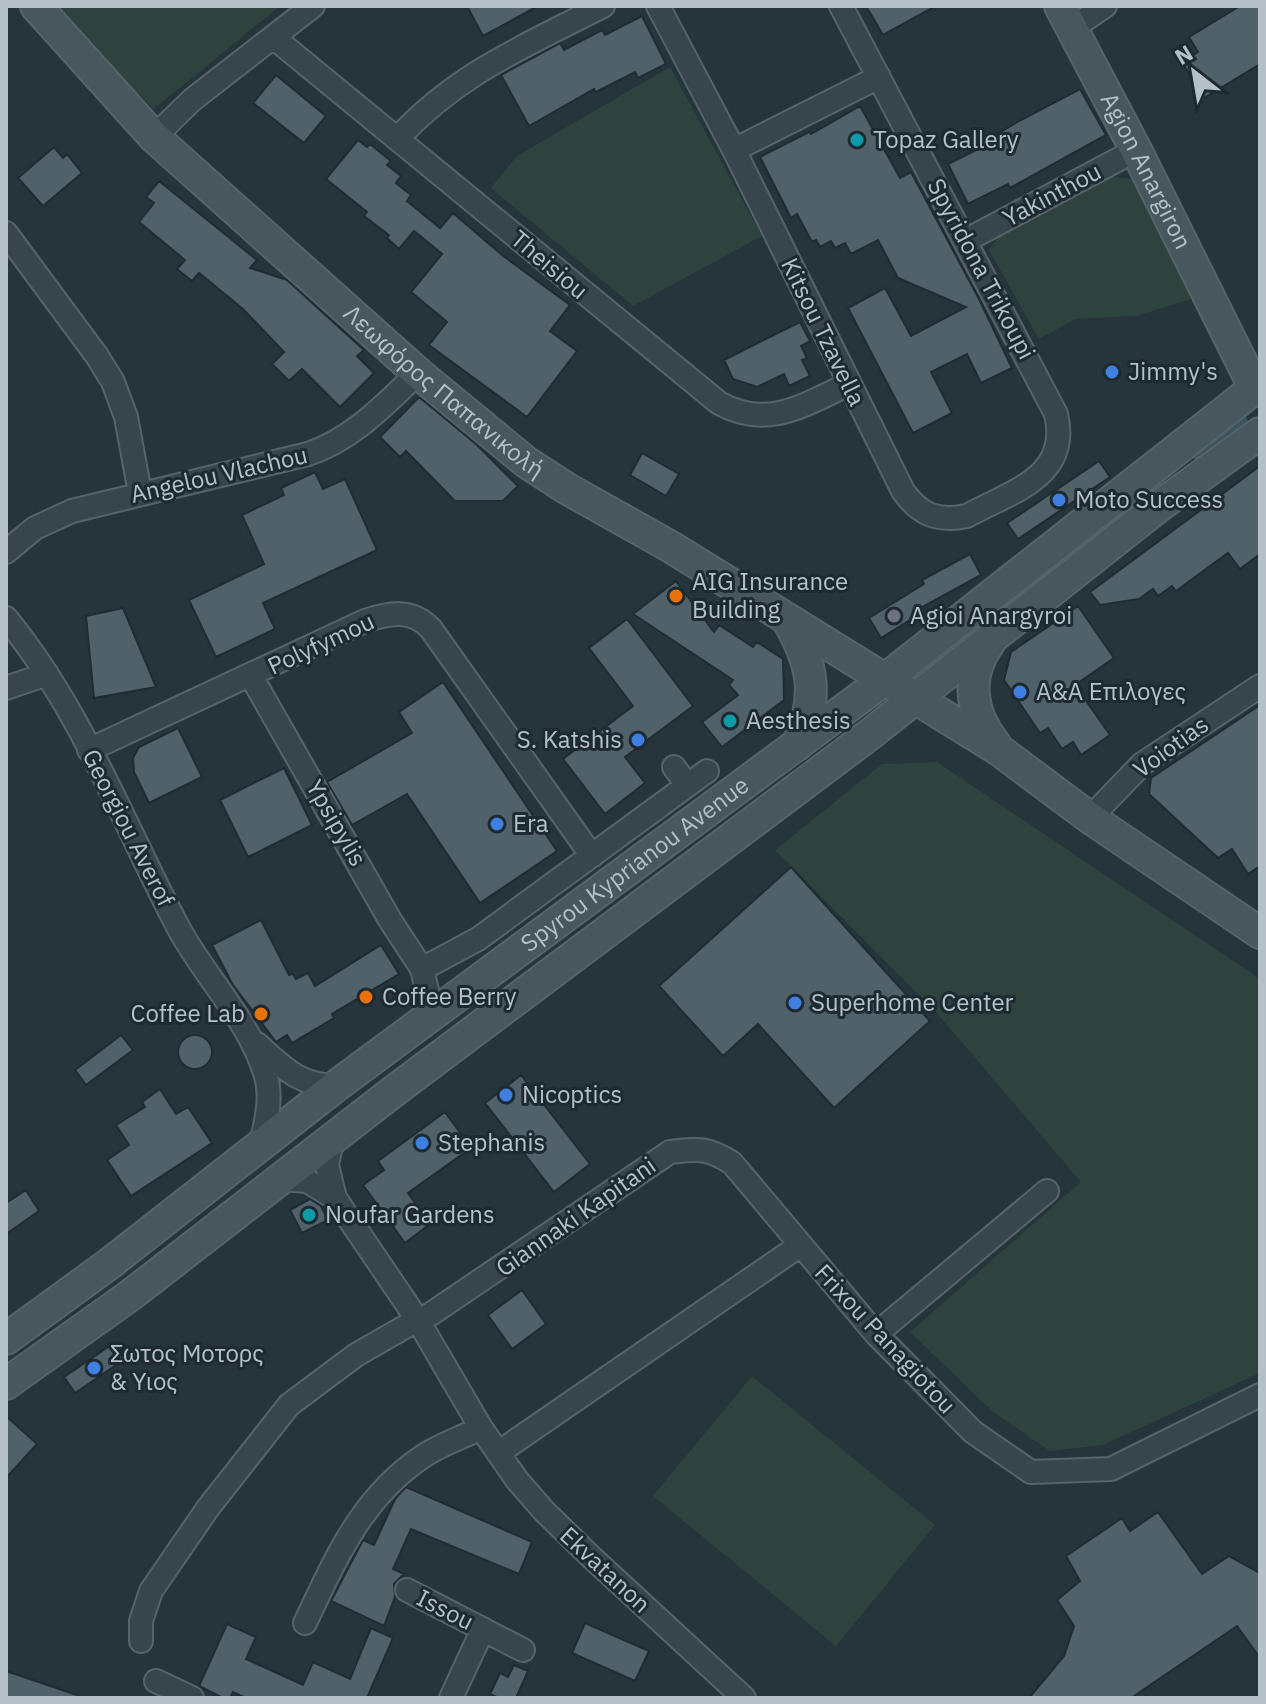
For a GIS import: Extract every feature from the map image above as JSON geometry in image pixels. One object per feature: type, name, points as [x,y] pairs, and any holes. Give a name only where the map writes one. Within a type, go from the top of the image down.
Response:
[{"type":"main road","name":"Λεωφόρος Παπανικολή","points":[[42,8],[154,137],[418,373],[526,462],[671,547],[999,750],[1090,818],[1260,933]]},
{"type":"main road","name":"Agion Anargiron","points":[[1065,17],[1136,150],[1230,339],[1258,386]]},
{"type":"main road","points":[[1230,339],[1260,352]]},
{"type":"main road","name":"Spyrou Kyprianou Avenue","points":[[6,1339],[109,1264],[336,1086],[884,680],[1258,386]]},
{"type":"main road","name":"Spyrou Kyprianou Avenue","points":[[6,1384],[132,1294],[914,699],[1158,507],[1260,433]]},
{"type":"main road","points":[[787,619],[804,652],[812,695],[810,713],[797,745]]},
{"type":"main road","points":[[994,637],[977,668],[973,696],[980,723],[999,750]]},
{"type":"street","points":[[154,137],[192,100],[313,6]]},
{"type":"street","points":[[397,139],[424,109],[478,70],[603,6]]},
{"type":"street","name":"Kitsou Tzavella","points":[[658,6],[734,150],[903,491],[919,510],[930,516],[967,516],[1035,479],[1051,465],[1057,452]]},
{"type":"street","name":"Spyridona Trikoupi","points":[[841,6],[1056,414],[1060,428],[1057,452]]},
{"type":"street","points":[[1065,17],[1105,6]]},
{"type":"street","name":"Theisiou","points":[[273,37],[707,395],[731,410],[762,416],[786,412],[849,384]]},
{"type":"street","points":[[734,150],[879,77]]},
{"type":"street","name":"Yakinthou","points":[[967,240],[1136,150]]},
{"type":"street","points":[[6,233],[113,382],[126,417],[140,493]]},
{"type":"street","name":"Angelou Vlachou","points":[[6,552],[35,528],[90,505],[295,458],[330,446],[365,422],[418,373]]},
{"type":"street","name":"Polyfymou","points":[[89,750],[365,621],[395,613],[417,617],[431,629],[592,856]]},
{"type":"street","name":"Georgiou Averof","points":[[6,618],[47,674],[179,929],[250,1038],[265,1074],[269,1096],[261,1145]]},
{"type":"street","points":[[6,688],[47,674]]},
{"type":"street","name":"Ypsipylis","points":[[251,676],[390,920],[422,969],[429,999],[427,1018]]},
{"type":"street","name":"Voiotias","points":[[1090,818],[1142,764],[1260,686]]},
{"type":"street","points":[[422,969],[478,939],[592,856],[681,776],[707,771]]},
{"type":"street","name":"Georgiou Averof","points":[[250,1038],[296,1077],[314,1086],[336,1086]]},
{"type":"street","name":"Ekvatanon","points":[[332,1140],[327,1165],[335,1198],[418,1321],[498,1453],[544,1511],[740,1697]]},
{"type":"street","name":"Giannaki Kapitani","points":[[141,1641],[141,1621],[151,1591],[208,1508],[289,1405],[356,1355],[418,1321],[670,1152],[694,1149],[713,1151],[732,1163],[799,1246]]},
{"type":"street","name":"Ekvatanon","points":[[282,1179],[307,1181],[335,1198]]},
{"type":"street","points":[[876,1334],[1047,1191]]},
{"type":"street","name":"Frixou Panagiotou","points":[[498,1453],[799,1246],[876,1334],[973,1432],[1031,1472],[1111,1469],[1260,1395]]},
{"type":"street","points":[[305,1623],[345,1540],[369,1506],[399,1475],[427,1453],[481,1428]]},
{"type":"street","name":"Issou","points":[[407,1590],[523,1650]]},
{"type":"street","name":"Issou","points":[[451,1698],[483,1629]]},
{"type":"street","points":[[156,1681],[192,1698]]},
{"type":"green space","points":[[64,6],[280,6],[154,109],[55,13]]},
{"type":"green space","points":[[670,67],[762,236],[633,306],[491,188],[517,156]]},
{"type":"green space","points":[[1106,176],[1132,179],[1191,299],[1137,316],[1075,319],[1039,339],[989,250],[1002,231]]},
{"type":"green space","points":[[937,762],[1260,979],[1260,1373],[1103,1445],[1050,1451],[993,1412],[910,1332],[1081,1182],[936,1012],[775,850],[882,764]]},
{"type":"green space","points":[[752,1376],[935,1525],[836,1646],[653,1496]]},
{"type":"building","points":[[467,6],[538,6],[483,36]]},
{"type":"building","points":[[866,6],[936,6],[883,35]]},
{"type":"building","points":[[1240,6],[1260,6],[1260,64],[1204,98],[1182,62],[1198,52],[1189,37]]},
{"type":"building","points":[[642,16],[666,64],[638,78],[635,72],[596,92],[594,89],[529,126],[501,75],[560,43],[564,50],[602,30],[605,35]]},
{"type":"building","points":[[276,75],[326,116],[304,143],[253,103]]},
{"type":"building","points":[[1080,89],[1106,135],[1010,188],[1008,184],[968,204],[948,164]]},
{"type":"building","points":[[860,106],[900,178],[911,172],[1012,368],[981,383],[967,354],[931,372],[952,413],[913,433],[848,308],[885,288],[911,336],[966,307],[898,278],[878,240],[851,254],[845,243],[835,248],[831,241],[820,247],[816,240],[812,242],[797,214],[791,218],[760,157],[809,132],[811,134]]},
{"type":"building","points":[[358,140],[367,147],[370,144],[391,161],[387,165],[401,176],[396,183],[411,195],[407,201],[440,228],[453,213],[502,255],[570,305],[550,331],[577,351],[527,417],[429,345],[447,322],[411,292],[442,254],[414,231],[399,249],[387,238],[389,235],[364,216],[367,212],[326,179]]},
{"type":"building","points":[[54,147],[63,158],[67,154],[82,173],[43,206],[18,178]]},
{"type":"building","points":[[159,181],[257,260],[250,268],[287,280],[364,350],[357,356],[374,373],[340,407],[302,369],[289,381],[272,364],[284,352],[243,309],[199,273],[192,281],[177,269],[185,260],[139,222],[154,203],[146,197]]},
{"type":"building","points":[[800,322],[810,341],[801,346],[807,358],[802,360],[810,376],[789,386],[784,374],[757,387],[733,379],[724,360]]},
{"type":"building","points":[[419,397],[476,444],[518,486],[503,501],[455,501],[406,451],[400,457],[380,437]]},
{"type":"building","points":[[642,453],[679,474],[666,496],[630,475]]},
{"type":"building","name":"Moto Success","points":[[1099,461],[1110,477],[1018,539],[1007,523]]},
{"type":"building","points":[[1260,466],[1260,554],[1240,569],[1228,553],[1176,591],[1172,586],[1158,596],[1153,589],[1139,599],[1100,605],[1090,592]]},
{"type":"building","points":[[315,472],[323,489],[345,479],[377,550],[263,603],[275,629],[216,657],[189,600],[264,564],[242,515],[284,495],[281,488]]},
{"type":"building","points":[[970,554],[981,575],[915,611],[918,615],[881,638],[869,618],[924,584],[922,580]]},
{"type":"building","points":[[676,581],[714,632],[719,625],[753,647],[757,642],[783,659],[784,700],[722,747],[702,722],[738,695],[729,685],[733,680],[633,614]]},
{"type":"building","points":[[1078,606],[1114,658],[1075,685],[1110,735],[1081,755],[1073,742],[1062,749],[1048,728],[1040,733],[1004,680],[1011,652]]},
{"type":"building","points":[[123,608],[156,687],[94,698],[86,616]]},
{"type":"building","points":[[627,619],[693,706],[625,757],[645,783],[605,814],[563,759],[633,706],[589,648]]},
{"type":"building","points":[[443,682],[557,851],[480,903],[407,794],[352,825],[327,782],[412,733],[399,712]]},
{"type":"building","points":[[1260,705],[1260,866],[1248,874],[1232,849],[1218,858],[1149,794],[1151,778]]},
{"type":"building","points":[[178,728],[202,777],[149,803],[134,772],[133,758],[139,747]]},
{"type":"building","points":[[284,768],[312,825],[248,857],[220,800]]},
{"type":"building","name":"Superhome Center","points":[[791,867],[930,1021],[834,1108],[758,1024],[723,1056],[659,986]]},
{"type":"building","points":[[261,920],[289,975],[293,974],[296,979],[308,973],[315,986],[381,945],[399,974],[332,1014],[334,1018],[292,1043],[287,1035],[276,1042],[233,985],[212,945]]},
{"type":"building","points":[[121,1035],[133,1050],[86,1085],[75,1070]]},
{"type":"building","points":[[195,1035],[207,1040],[212,1052],[207,1064],[195,1069],[183,1064],[178,1052],[183,1040]]},
{"type":"building","points":[[521,1075],[590,1164],[554,1192],[485,1103]]},
{"type":"building","points":[[160,1089],[176,1114],[188,1107],[212,1143],[131,1196],[107,1160],[129,1145],[116,1125],[145,1107],[142,1102]]},
{"type":"building","points":[[445,1112],[471,1148],[408,1193],[430,1224],[405,1243],[363,1185],[384,1170],[378,1161]]},
{"type":"building","points":[[26,1190],[39,1211],[6,1234],[6,1203]]},
{"type":"building","name":"Noufar Gardens","points":[[310,1199],[321,1206],[328,1220],[302,1233],[290,1210]]},
{"type":"building","points":[[522,1290],[546,1324],[512,1349],[488,1315]]},
{"type":"building","name":"Σωτος Μοτορς & Υιος","points":[[114,1343],[125,1359],[75,1393],[64,1377]]},
{"type":"building","points":[[6,1416],[37,1444],[6,1478]]},
{"type":"building","points":[[406,1487],[532,1542],[519,1574],[411,1529],[393,1569],[404,1574],[394,1584],[395,1597],[384,1626],[331,1601],[363,1540],[374,1545],[395,1499]]},
{"type":"building","points":[[1158,1512],[1202,1574],[1229,1556],[1260,1573],[1260,1658],[1237,1626],[1131,1698],[1029,1698],[1064,1656],[1074,1626],[1057,1600],[1080,1581],[1066,1556],[1122,1518],[1130,1531]]},
{"type":"building","points":[[585,1623],[649,1651],[635,1681],[572,1653]]},
{"type":"building","points":[[227,1624],[256,1637],[246,1659],[303,1685],[313,1662],[350,1679],[371,1628],[393,1638],[367,1698],[246,1698],[233,1692],[230,1698],[223,1698],[199,1686]]},
{"type":"building","points":[[514,1665],[528,1671],[516,1698],[499,1698],[490,1694],[500,1673],[508,1677]]},
{"type":"building","points":[[6,1671],[77,1695],[76,1698],[6,1698]]},
{"type":"waterway","points":[[1208,447],[1232,429]]},
{"type":"place","name":"Topaz Gallery","points":[[857,140]]},
{"type":"place","name":"Jimmy's","points":[[1112,372]]},
{"type":"place","name":"Moto Success","points":[[1059,500]]},
{"type":"place","name":"AIG Insurance Building","points":[[676,596]]},
{"type":"place","name":"Agioi Anargyroi","points":[[894,616]]},
{"type":"place","name":"Α&Α Επιλογες","points":[[1020,692]]},
{"type":"place","name":"Aesthesis","points":[[730,721]]},
{"type":"place","name":"S. Katshis","points":[[638,740]]},
{"type":"place","name":"Era","points":[[497,824]]},
{"type":"place","name":"Coffee Berry","points":[[366,997]]},
{"type":"place","name":"Superhome Center","points":[[795,1003]]},
{"type":"place","name":"Coffee Lab","points":[[261,1014]]},
{"type":"place","name":"Nicoptics","points":[[506,1095]]},
{"type":"place","name":"Stephanis","points":[[422,1143]]},
{"type":"place","name":"Noufar Gardens","points":[[309,1215]]},
{"type":"place","name":"Σωτος Μοτορς & Υιος","points":[[94,1368]]}]
